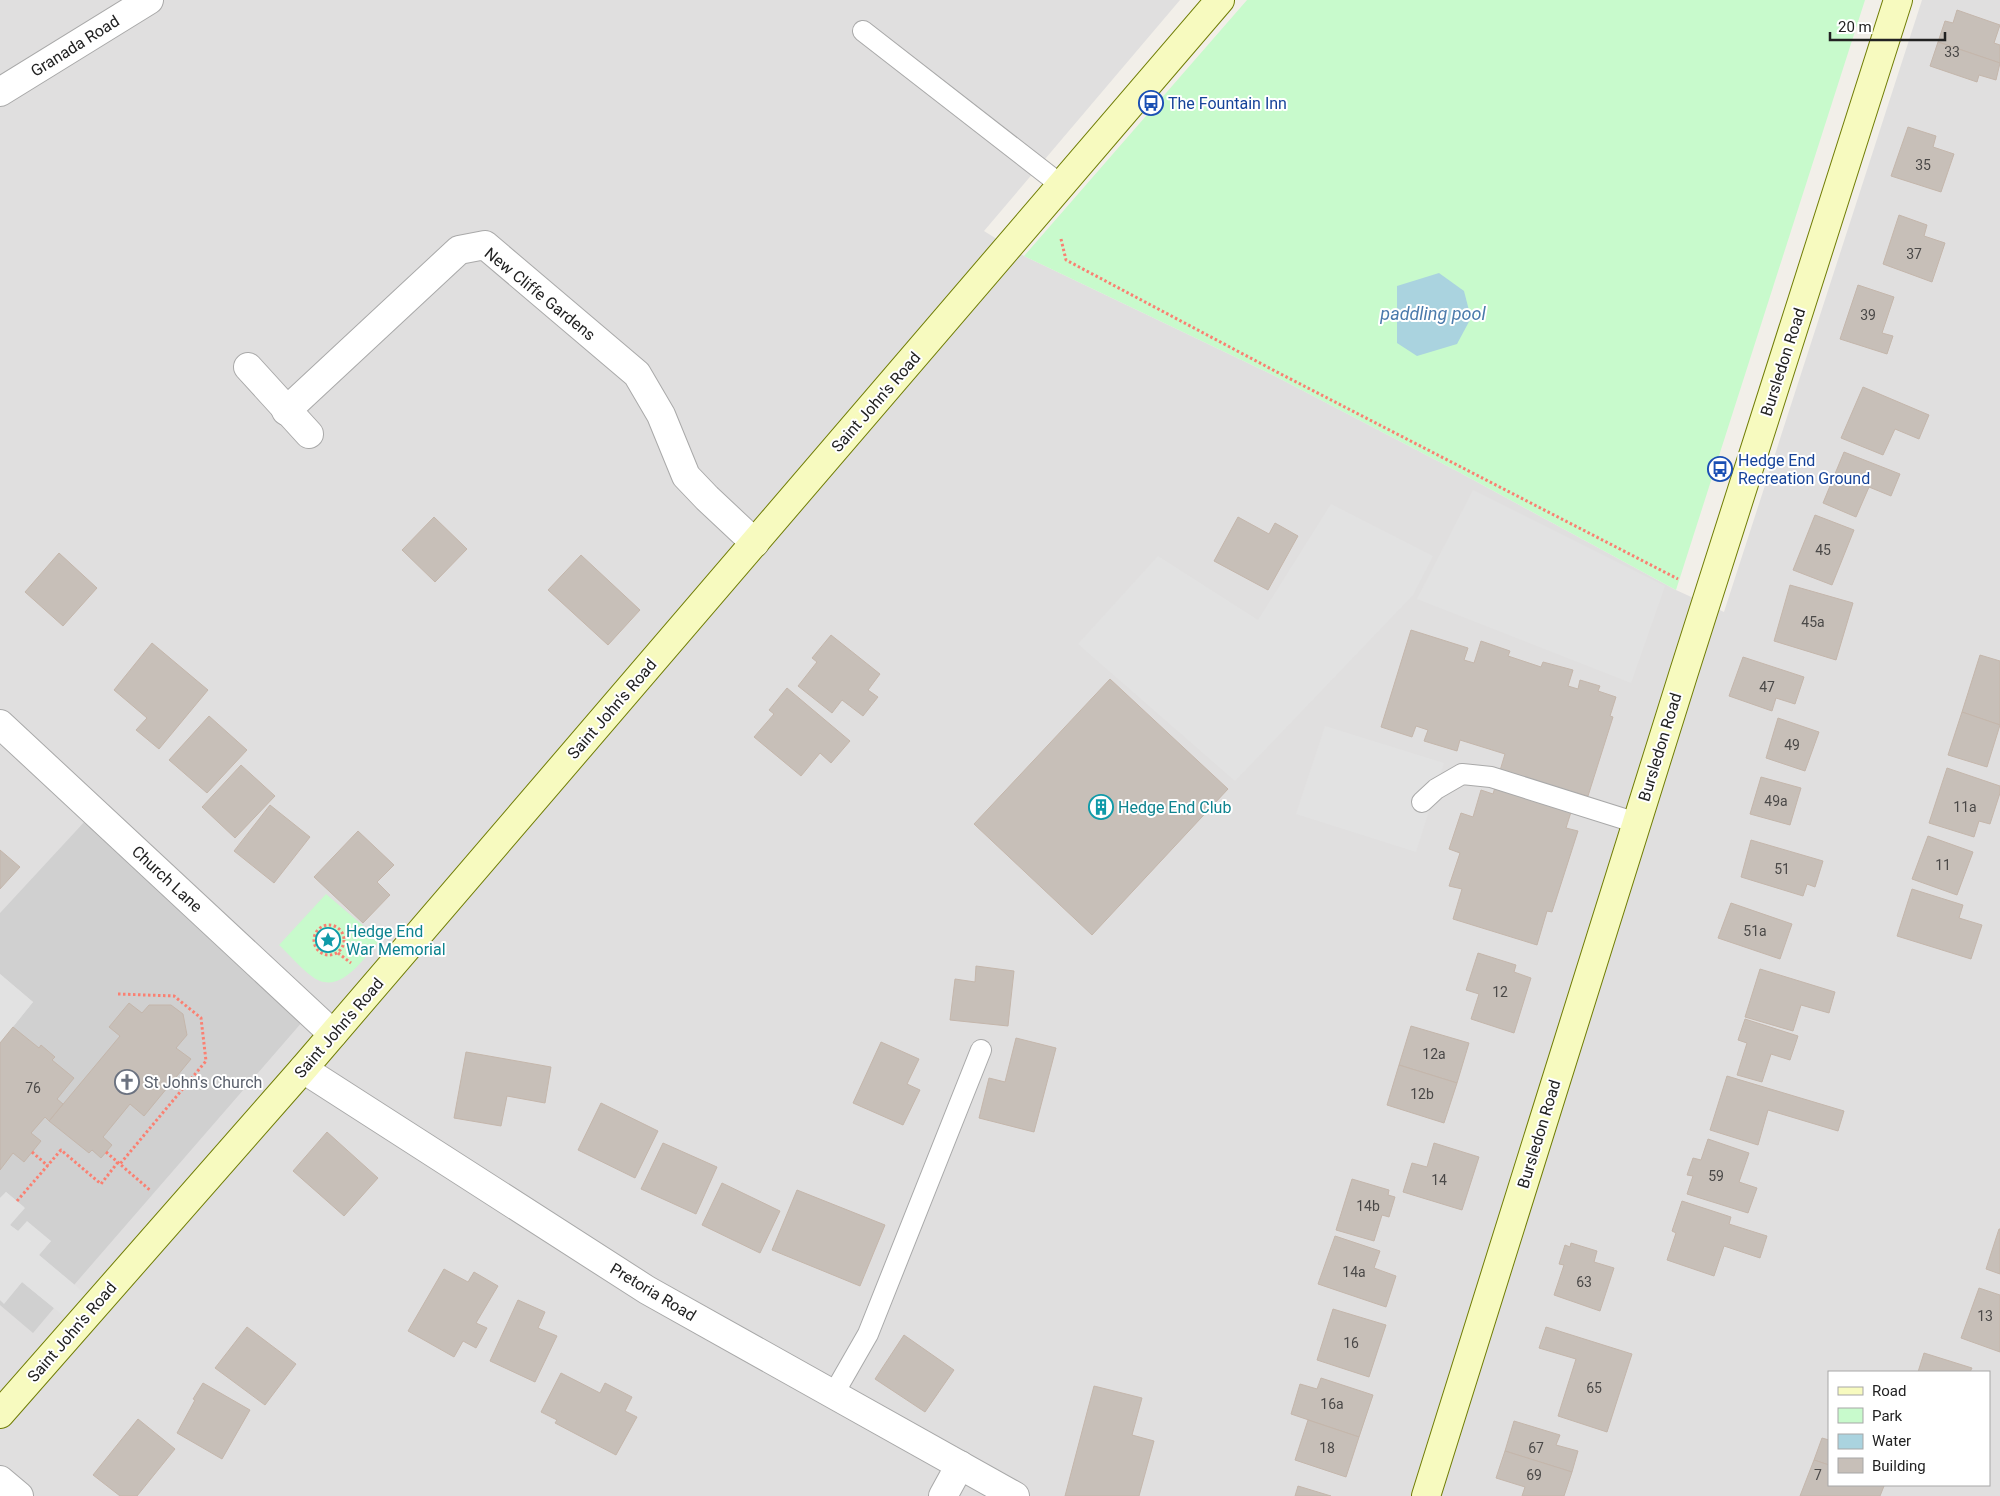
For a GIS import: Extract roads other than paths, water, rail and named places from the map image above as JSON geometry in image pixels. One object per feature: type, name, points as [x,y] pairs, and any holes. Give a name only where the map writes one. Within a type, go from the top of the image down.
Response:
[{"type":"main road","name":"Saint John's Road","points":[[0,1414],[82,1311],[176,1213],[303,1069],[1220,0]]},
{"type":"main road","name":"Bursledon Road","points":[[1426,1496],[1898,0]]},
{"type":"street","name":"Granada Road","points":[[0,92],[150,0]]},
{"type":"street","name":"New Cliffe Gardens","points":[[286,411],[459,250],[485,245],[637,374],[661,415],[686,476],[755,542]]},
{"type":"street","points":[[248,367],[286,411],[309,434]]},
{"type":"street","name":"Church Lane","points":[[0,724],[333,1034]]},
{"type":"street","name":"Pretoria Road","points":[[303,1069],[647,1290],[1015,1496]]},
{"type":"street","points":[[943,1496],[960,1465]]},
{"type":"street","points":[[0,1480],[19,1496]]},
{"type":"lane","points":[[863,31],[1053,195]]},
{"type":"lane","points":[[1422,802],[1436,789],[1462,774],[1491,777],[1637,823]]},
{"type":"lane","points":[[833,1395],[868,1334],[981,1050]]},
{"type":"water","name":"paddling pool","points":[[1439,273],[1464,291],[1471,318],[1457,344],[1417,356],[1397,343],[1397,286]]},
{"type":"place","name":"The Fountain Inn","points":[[1151,103]]},
{"type":"place","name":"Hedge End Recreation Ground","points":[[1720,469]]},
{"type":"place","name":"Hedge End Club","points":[[1101,807]]},
{"type":"place","name":"Hedge End War Memorial","points":[[328,940]]},
{"type":"place","name":"St John's Church","points":[[127,1082]]}]
